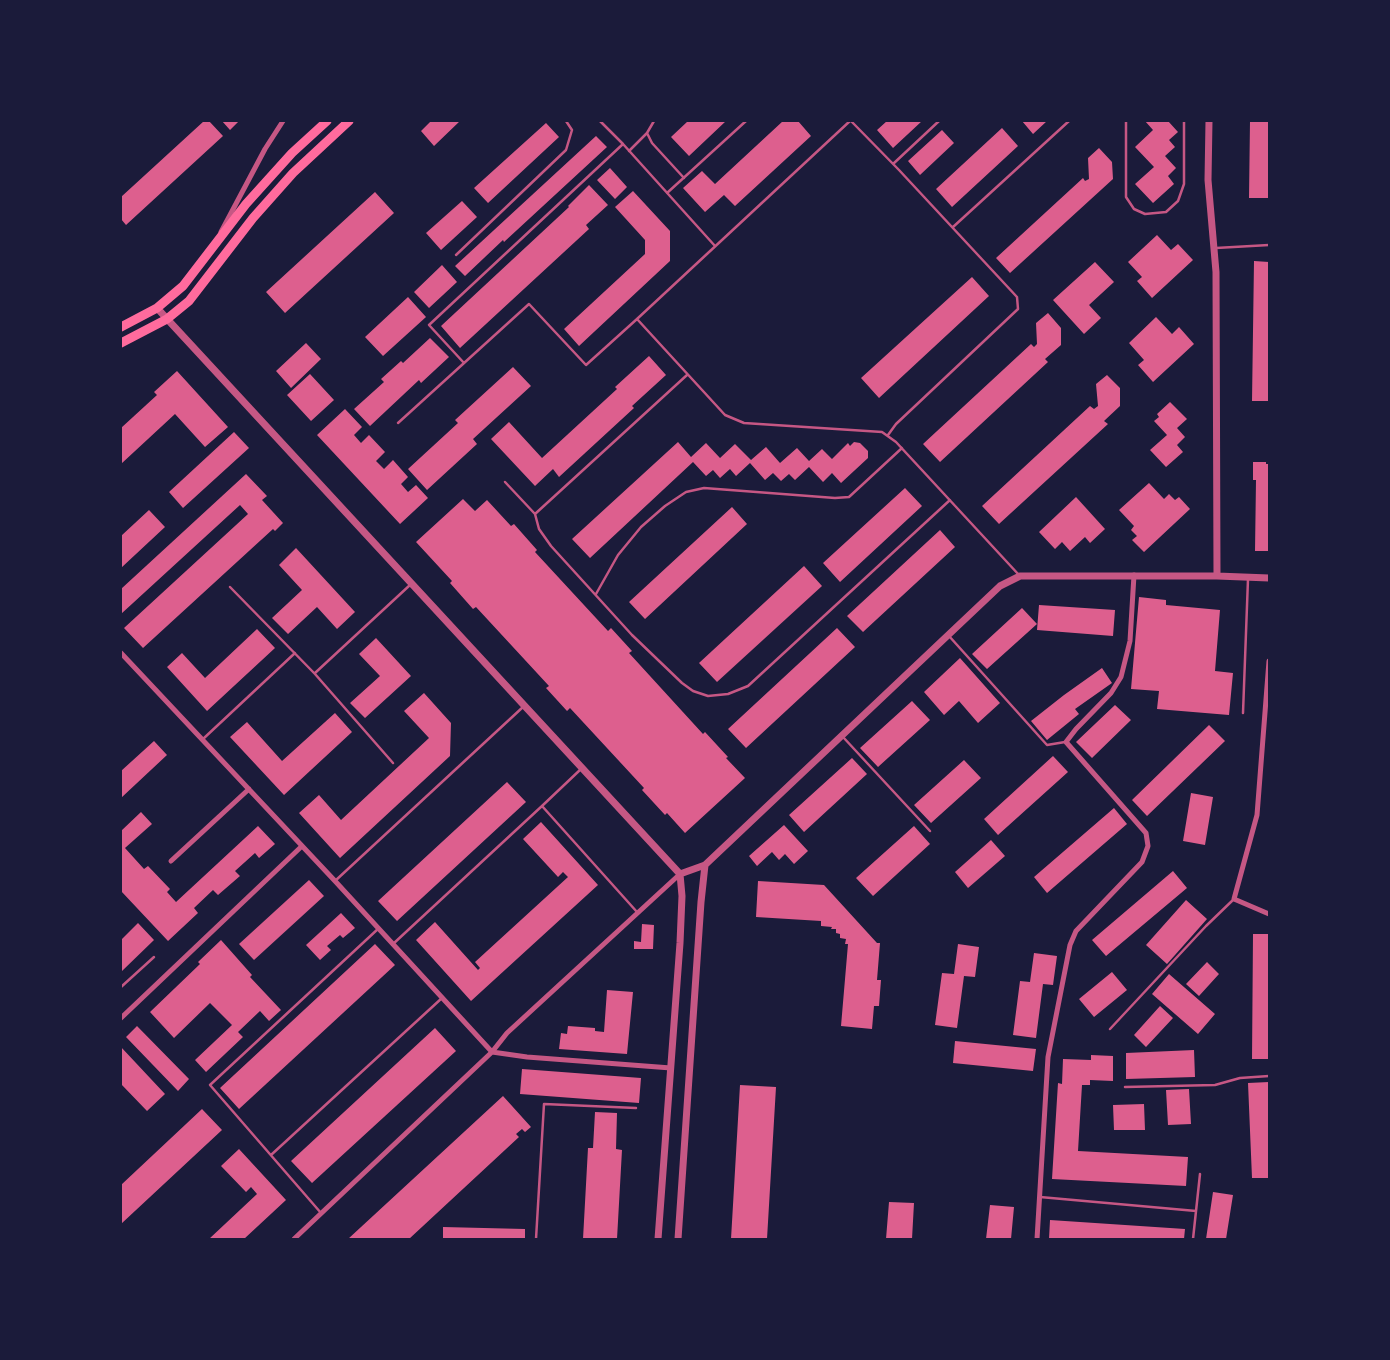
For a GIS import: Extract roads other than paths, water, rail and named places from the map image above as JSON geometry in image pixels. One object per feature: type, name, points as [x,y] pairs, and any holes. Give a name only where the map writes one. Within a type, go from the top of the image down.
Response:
[{"type":"main road","points":[[121,327],[157,308],[184,286],[246,204],[292,153],[327,121]]},
{"type":"main road","points":[[121,344],[167,319],[189,300],[253,218],[293,173],[349,121]]},
{"type":"street","points":[[211,251],[260,157],[283,121]]},
{"type":"street","points":[[1210,121],[1208,180],[1216,282],[1217,576]]},
{"type":"street","points":[[157,308],[680,874],[682,896],[680,943],[658,1239]]},
{"type":"street","points":[[1037,1239],[1048,1057],[1070,945],[1076,931],[1142,862],[1148,846],[1146,833],[1066,742],[1111,693],[1121,677],[1130,641],[1134,575]]},
{"type":"street","points":[[294,1239],[492,1052],[507,1033],[637,912],[680,874],[705,865],[1000,586],[1020,576],[1134,575],[1269,578]]},
{"type":"street","points":[[121,653],[335,880],[492,1052],[527,1057],[671,1068]]},
{"type":"street","points":[[1269,661],[1257,814],[1234,899],[1269,914]]},
{"type":"street","points":[[171,861],[249,789]]},
{"type":"street","points":[[121,1018],[302,846]]},
{"type":"street","points":[[678,1239],[705,865]]},
{"type":"lane","points":[[456,255],[566,150],[572,130],[566,121]]},
{"type":"lane","points":[[600,121],[715,246]]},
{"type":"lane","points":[[629,151],[647,133],[654,121]]},
{"type":"lane","points":[[667,193],[746,121]]},
{"type":"lane","points":[[398,423],[529,304],[586,365],[850,121],[953,227],[1017,297],[1018,309],[896,424],[887,436]]},
{"type":"lane","points":[[893,164],[939,121]]},
{"type":"lane","points":[[953,227],[1069,121]]},
{"type":"lane","points":[[1126,121],[1126,197],[1134,209],[1145,214],[1166,212],[1178,201],[1184,184],[1184,121]]},
{"type":"lane","points":[[647,133],[652,143],[684,178]]},
{"type":"lane","points":[[464,363],[429,325],[622,144]]},
{"type":"lane","points":[[1214,248],[1269,244]]},
{"type":"lane","points":[[637,319],[725,415],[744,423],[882,432],[902,448],[1020,576]]},
{"type":"lane","points":[[535,514],[687,375]]},
{"type":"lane","points":[[596,594],[618,555],[641,527],[665,506],[686,492],[704,488],[835,498],[849,497],[902,448]]},
{"type":"lane","points":[[504,482],[535,514],[539,529],[551,546],[632,635],[682,683],[693,691],[708,696],[728,694],[748,686],[950,500]]},
{"type":"lane","points":[[1243,712],[1248,577]]},
{"type":"lane","points":[[315,674],[411,584]]},
{"type":"lane","points":[[230,587],[315,674],[393,762]]},
{"type":"lane","points":[[948,635],[1048,745],[1066,742]]},
{"type":"lane","points":[[202,739],[295,654]]},
{"type":"lane","points":[[335,880],[524,706]]},
{"type":"lane","points":[[842,736],[930,830]]},
{"type":"lane","points":[[393,944],[582,768]]},
{"type":"lane","points":[[542,806],[637,912]]},
{"type":"lane","points":[[1110,1029],[1206,926],[1234,899]]},
{"type":"lane","points":[[321,1213],[210,1085],[379,928]]},
{"type":"lane","points":[[121,988],[154,957]]},
{"type":"lane","points":[[271,1155],[442,998]]},
{"type":"lane","points":[[1125,1087],[1216,1085],[1240,1078],[1269,1076]]},
{"type":"lane","points":[[536,1239],[544,1104],[636,1108]]},
{"type":"lane","points":[[1193,1239],[1200,1174]]},
{"type":"lane","points":[[1040,1197],[1196,1211]]}]
